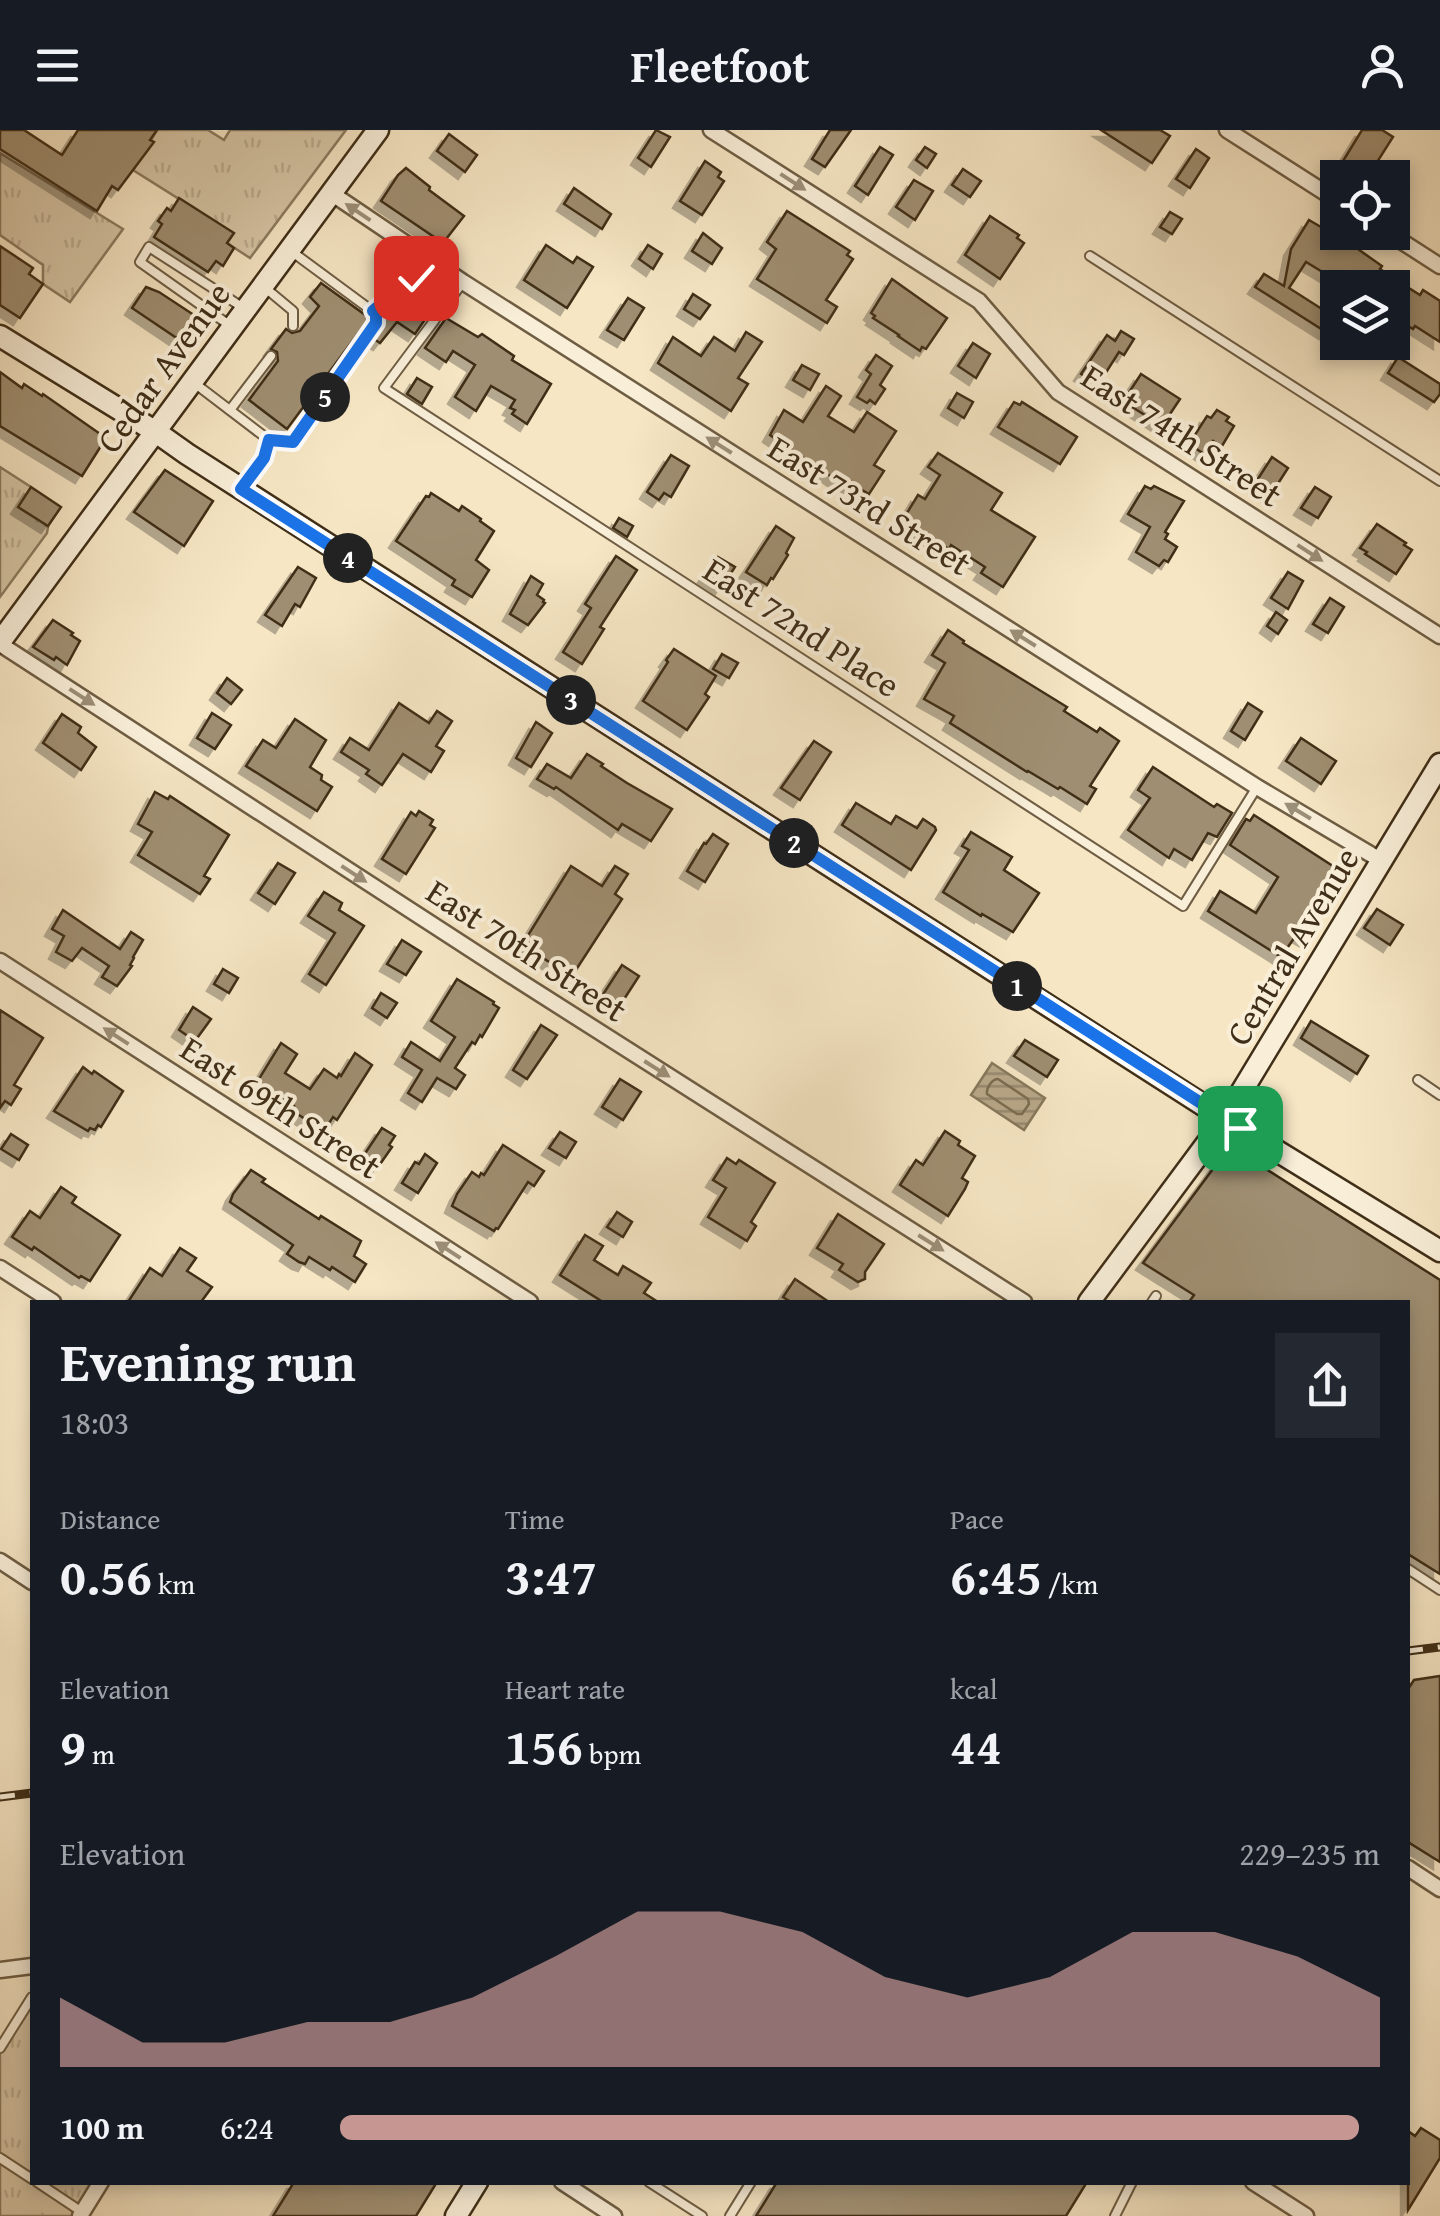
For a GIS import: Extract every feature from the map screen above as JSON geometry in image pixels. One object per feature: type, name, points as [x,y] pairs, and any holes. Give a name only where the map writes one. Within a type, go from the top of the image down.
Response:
[{"type":"street","name":"Cedar Avenue","points":[[0,643],[378,130]]},
{"type":"street","name":"East 74th Street","points":[[711,130],[978,301],[1058,392],[1440,636]]},
{"type":"street","points":[[1228,130],[1320,189]]},
{"type":"street","name":"East 73rd Street","points":[[331,193],[463,282],[1257,787],[1382,861]]},
{"type":"street","points":[[1410,247],[1440,266]]},
{"type":"street","points":[[0,336],[156,432],[1225,1119],[1440,1251]]},
{"type":"street","name":"East 70th Street","points":[[0,643],[534,991],[1021,1300]]},
{"type":"street","name":"Central Avenue","points":[[1089,1300],[1225,1119],[1440,764]]},
{"type":"street","name":"East 69th Street","points":[[0,961],[527,1300]]},
{"type":"street","points":[[0,1268],[50,1300]]},
{"type":"street","points":[[0,1561],[30,1581]]},
{"type":"street","points":[[1410,1869],[1440,1889]]},
{"type":"street","points":[[0,1970],[30,1966]]},
{"type":"street","points":[[81,2214],[99,2185]]},
{"type":"street","points":[[456,2216],[475,2185]]},
{"type":"street","points":[[567,2185],[614,2216]]},
{"type":"street","points":[[1258,2185],[1306,2216]]},
{"type":"lane","points":[[233,328],[140,262],[149,247],[246,309]]},
{"type":"lane","points":[[193,382],[269,440],[293,442],[376,323],[376,313],[290,250]]},
{"type":"lane","points":[[1090,256],[1440,481]]},
{"type":"lane","points":[[373,311],[416,278],[430,260]]},
{"type":"lane","name":"East 72nd Place","points":[[463,282],[384,388],[1182,906],[1257,787]]},
{"type":"lane","points":[[263,286],[293,311],[293,326]]},
{"type":"lane","points":[[230,410],[271,356]]},
{"type":"lane","points":[[241,489],[264,458],[269,440]]},
{"type":"lane","points":[[1418,1080],[1440,1094]]},
{"type":"lane","points":[[1410,1571],[1440,1590]]},
{"type":"lane","points":[[0,2048],[30,1999]]},
{"type":"lane","points":[[0,2158],[30,2178]]},
{"type":"lane","points":[[41,2185],[81,2214]]},
{"type":"lane","points":[[654,2185],[702,2216]]},
{"type":"lane","points":[[730,2216],[745,2185]]},
{"type":"lane","points":[[1115,2216],[1130,2185]]},
{"type":"green space","points":[[157,130],[208,130],[224,140],[230,130],[346,130],[250,258],[227,243],[233,233],[133,170]]},
{"type":"green space","points":[[0,153],[123,229],[70,302],[43,284],[43,265],[0,235]]},
{"type":"green space","points":[[0,467],[31,487],[41,521],[48,527],[0,597]]},
{"type":"green space","points":[[30,2000],[30,2185],[100,2185],[80,2216],[0,2216],[0,2048]]},
{"type":"water","points":[[992,1063],[1045,1098],[1024,1130],[971,1095]]},
{"type":"building","points":[[0,130],[24,130],[62,155],[78,130],[157,130],[150,140],[154,142],[118,190],[112,186],[97,211],[0,149]]},
{"type":"building","points":[[656,130],[670,137],[651,167],[638,158]]},
{"type":"building","points":[[830,130],[851,130],[825,167],[812,159]]},
{"type":"building","points":[[1101,130],[1160,130],[1170,136],[1152,163]]},
{"type":"building","points":[[1362,130],[1382,130],[1393,137],[1378,160],[1344,160]]},
{"type":"building","points":[[449,134],[477,155],[465,172],[437,151]]},
{"type":"building","points":[[880,147],[893,155],[868,195],[855,186]]},
{"type":"building","points":[[925,147],[936,154],[927,168],[916,160]]},
{"type":"building","points":[[1196,149],[1209,158],[1190,188],[1176,179]]},
{"type":"building","points":[[705,161],[721,172],[718,177],[724,181],[702,215],[680,201]]},
{"type":"building","points":[[406,168],[464,216],[443,243],[381,201]]},
{"type":"building","points":[[963,169],[981,181],[970,197],[952,185]]},
{"type":"building","points":[[914,180],[933,191],[915,220],[896,207]]},
{"type":"building","points":[[574,188],[611,214],[602,229],[564,204]]},
{"type":"building","points":[[179,198],[234,233],[227,243],[234,248],[223,266],[216,261],[208,272],[154,237],[162,224],[158,221]]},
{"type":"building","points":[[787,211],[850,251],[847,255],[853,259],[826,300],[837,307],[827,323],[757,279],[776,249],[767,242]]},
{"type":"building","points":[[1170,212],[1182,219],[1172,234],[1160,227]]},
{"type":"building","points":[[990,216],[1019,235],[1017,238],[1024,243],[1000,279],[965,255]]},
{"type":"building","points":[[1309,220],[1320,226],[1320,250],[1359,250],[1382,266],[1382,270],[1320,270],[1306,262],[1289,288],[1320,308],[1320,328],[1255,287],[1264,274],[1284,286],[1291,249]]},
{"type":"building","points":[[703,233],[722,248],[712,264],[692,251]]},
{"type":"building","points":[[546,245],[573,263],[577,257],[593,267],[567,308],[524,280]]},
{"type":"building","points":[[648,245],[662,254],[653,269],[639,259]]},
{"type":"building","points":[[0,246],[33,268],[29,274],[43,284],[20,318],[0,305]]},
{"type":"building","points":[[892,279],[947,318],[926,349],[922,347],[920,351],[873,318],[871,313]]},
{"type":"building","points":[[321,283],[368,320],[287,429],[249,400],[278,361],[277,352],[271,349],[286,329],[292,333],[300,331],[319,306],[310,297]]},
{"type":"building","points":[[146,287],[197,317],[181,341],[132,308]]},
{"type":"building","points":[[1410,288],[1420,295],[1423,290],[1440,301],[1440,342],[1415,326],[1413,329]]},
{"type":"building","points":[[420,289],[437,302],[415,334],[397,322],[380,343],[374,339],[397,301],[406,307]]},
{"type":"building","points":[[693,294],[710,305],[700,319],[684,309]]},
{"type":"building","points":[[628,298],[644,308],[624,340],[607,330]]},
{"type":"building","points":[[446,318],[478,337],[482,334],[514,356],[512,360],[551,384],[527,424],[512,414],[515,410],[510,408],[515,400],[491,386],[476,411],[455,397],[475,365],[453,351],[446,362],[425,348]]},
{"type":"building","points":[[1121,331],[1134,339],[1124,355],[1119,352],[1098,385],[1081,374],[1107,335],[1115,341]]},
{"type":"building","points":[[746,332],[762,342],[738,378],[748,384],[731,411],[658,363],[673,337],[701,356],[714,337],[735,351]]},
{"type":"building","points":[[973,343],[990,354],[976,378],[958,366]]},
{"type":"building","points":[[876,355],[892,366],[880,385],[885,389],[875,404],[857,397],[871,374],[866,370]]},
{"type":"building","points":[[1396,360],[1403,360],[1440,384],[1440,394],[1434,402],[1388,373]]},
{"type":"building","points":[[802,365],[819,374],[810,390],[793,380]]},
{"type":"building","points":[[0,372],[22,388],[24,384],[43,394],[106,438],[82,476],[0,426]]},
{"type":"building","points":[[1141,374],[1180,399],[1162,426],[1129,405],[1132,401],[1126,397]]},
{"type":"building","points":[[417,378],[432,387],[422,404],[407,394]]},
{"type":"building","points":[[826,386],[841,396],[828,416],[854,432],[867,412],[896,431],[874,465],[884,471],[869,494],[839,482],[770,435],[784,410],[803,422]]},
{"type":"building","points":[[957,393],[973,402],[964,418],[948,408]]},
{"type":"building","points":[[1014,402],[1022,402],[1077,437],[1060,464],[998,427]]},
{"type":"building","points":[[1217,410],[1229,417],[1226,421],[1234,426],[1222,446],[1213,441],[1204,454],[1189,444],[1207,416],[1211,418]]},
{"type":"building","points":[[938,453],[1002,493],[991,510],[1035,537],[1003,587],[981,573],[985,567],[902,521],[918,495],[925,499],[940,475],[928,467]]},
{"type":"building","points":[[671,455],[689,466],[671,497],[664,493],[659,500],[647,492]]},
{"type":"building","points":[[1272,457],[1288,468],[1270,496],[1254,485]]},
{"type":"building","points":[[165,470],[213,501],[184,546],[134,512]]},
{"type":"building","points":[[1145,486],[1154,486],[1184,501],[1165,532],[1165,539],[1177,547],[1168,562],[1164,560],[1159,566],[1136,552],[1150,527],[1128,514]]},
{"type":"building","points":[[31,487],[61,507],[48,526],[18,507]]},
{"type":"building","points":[[1315,487],[1331,497],[1318,518],[1301,508]]},
{"type":"building","points":[[431,493],[459,511],[462,506],[494,531],[476,560],[489,570],[472,597],[452,585],[455,580],[396,541]]},
{"type":"building","points":[[619,518],[633,526],[627,537],[613,528]]},
{"type":"building","points":[[1377,524],[1412,550],[1396,574],[1360,548]]},
{"type":"building","points":[[776,526],[794,538],[788,555],[767,585],[746,572]]},
{"type":"building","points":[[616,556],[637,570],[600,627],[604,629],[582,664],[563,652],[591,608],[585,604]]},
{"type":"building","points":[[718,557],[735,567],[722,587],[705,576]]},
{"type":"building","points":[[298,567],[316,578],[300,607],[295,604],[282,626],[265,615]]},
{"type":"building","points":[[1288,572],[1303,581],[1288,609],[1271,598]]},
{"type":"building","points":[[531,576],[543,584],[537,595],[545,603],[528,625],[510,614]]},
{"type":"building","points":[[1330,598],[1344,607],[1328,633],[1313,624]]},
{"type":"building","points":[[1276,612],[1287,620],[1278,634],[1267,626]]},
{"type":"building","points":[[53,620],[80,641],[67,665],[33,647]]},
{"type":"building","points":[[948,630],[1067,707],[1064,711],[1119,741],[1090,786],[1096,789],[1087,804],[950,723],[954,716],[924,699],[945,663],[932,655]]},
{"type":"building","points":[[674,649],[716,676],[705,694],[709,697],[687,730],[643,701]]},
{"type":"building","points":[[722,654],[738,663],[729,678],[713,669]]},
{"type":"building","points":[[227,678],[242,690],[231,704],[217,693]]},
{"type":"building","points":[[399,703],[429,723],[437,711],[452,721],[436,746],[444,751],[431,772],[403,754],[382,785],[366,774],[369,770],[341,752],[350,738],[369,750]]},
{"type":"building","points":[[1248,703],[1262,712],[1245,740],[1231,731]]},
{"type":"building","points":[[212,713],[231,725],[215,749],[197,738]]},
{"type":"building","points":[[62,714],[81,727],[78,733],[96,747],[81,770],[43,743]]},
{"type":"building","points":[[295,719],[326,740],[310,767],[332,787],[317,811],[246,766],[263,740],[276,748]]},
{"type":"building","points":[[536,722],[552,733],[531,767],[516,758]]},
{"type":"building","points":[[1301,738],[1336,761],[1321,784],[1286,761]]},
{"type":"building","points":[[814,741],[831,752],[800,800],[781,788]]},
{"type":"building","points":[[587,754],[672,809],[651,841],[622,824],[618,830],[556,787],[537,779],[547,764],[571,778]]},
{"type":"building","points":[[1153,767],[1214,807],[1217,804],[1232,813],[1217,837],[1208,833],[1192,860],[1174,849],[1169,858],[1128,830],[1150,798],[1138,790]]},
{"type":"building","points":[[155,792],[168,799],[170,796],[229,835],[204,876],[210,879],[200,894],[138,855],[152,832],[138,824]]},
{"type":"building","points":[[856,803],[891,824],[896,816],[917,828],[923,819],[935,827],[911,870],[842,825]]},
{"type":"building","points":[[419,811],[433,820],[430,825],[435,828],[406,874],[382,859],[411,812],[416,816]]},
{"type":"building","points":[[1254,815],[1339,870],[1341,880],[1306,939],[1297,934],[1281,957],[1208,911],[1220,891],[1256,913],[1278,877],[1230,845],[1246,819],[1250,821]]},
{"type":"building","points":[[971,832],[1012,857],[1004,870],[1039,893],[1013,932],[943,892],[969,850],[962,846]]},
{"type":"building","points":[[713,834],[728,844],[705,882],[687,871]]},
{"type":"building","points":[[278,863],[295,873],[275,904],[258,893]]},
{"type":"building","points":[[571,866],[602,886],[615,866],[628,874],[615,894],[622,899],[572,976],[522,945]]},
{"type":"building","points":[[324,892],[342,903],[339,910],[364,926],[326,985],[309,974],[335,933],[308,916]]},
{"type":"building","points":[[1377,909],[1403,925],[1390,945],[1364,928]]},
{"type":"building","points":[[63,910],[120,949],[131,932],[143,940],[132,966],[117,986],[102,977],[109,966],[82,948],[72,961],[56,952],[64,936],[52,929]]},
{"type":"building","points":[[402,940],[421,952],[406,975],[387,964]]},
{"type":"building","points":[[622,965],[639,976],[619,1007],[602,996]]},
{"type":"building","points":[[223,969],[238,978],[229,993],[214,984]]},
{"type":"building","points":[[457,979],[499,1008],[482,1037],[475,1044],[472,1042],[455,1068],[465,1075],[456,1089],[437,1078],[422,1102],[408,1093],[422,1070],[402,1057],[411,1042],[440,1061],[455,1037],[431,1021]]},
{"type":"building","points":[[381,993],[397,1003],[387,1018],[372,1008]]},
{"type":"building","points":[[193,1007],[211,1019],[195,1041],[179,1030]]},
{"type":"building","points":[[0,1010],[43,1038],[14,1085],[21,1089],[11,1105],[5,1101],[0,1108]]},
{"type":"building","points":[[1311,1021],[1368,1056],[1357,1074],[1301,1038]]},
{"type":"building","points":[[541,1025],[557,1035],[527,1079],[513,1070]]},
{"type":"building","points":[[1025,1040],[1058,1060],[1047,1077],[1014,1056]]},
{"type":"building","points":[[281,1043],[297,1054],[285,1073],[310,1089],[324,1069],[337,1078],[341,1076],[355,1053],[372,1065],[337,1120],[333,1117],[324,1131],[257,1082]]},
{"type":"building","points":[[83,1067],[123,1091],[101,1127],[88,1131],[54,1111]]},
{"type":"building","points":[[620,1079],[641,1092],[623,1120],[602,1107]]},
{"type":"building","points":[[382,1128],[395,1136],[376,1170],[362,1158]]},
{"type":"building","points":[[945,1131],[975,1156],[962,1178],[968,1182],[965,1189],[948,1216],[900,1185],[916,1160],[923,1165]]},
{"type":"building","points":[[560,1132],[576,1142],[566,1158],[549,1148]]},
{"type":"building","points":[[11,1134],[28,1145],[19,1160],[1,1149]]},
{"type":"building","points":[[503,1145],[544,1171],[534,1186],[528,1182],[494,1231],[452,1206],[472,1172],[479,1177],[484,1175]]},
{"type":"building","points":[[1230,1146],[1440,1280],[1440,1574],[1410,1555],[1410,1300],[1190,1300],[1194,1295],[1143,1263]]},
{"type":"building","points":[[425,1154],[437,1163],[418,1193],[402,1183]]},
{"type":"building","points":[[727,1158],[736,1164],[739,1160],[775,1183],[751,1222],[756,1226],[747,1241],[708,1217],[726,1188],[713,1180]]},
{"type":"building","points":[[251,1170],[288,1199],[361,1241],[354,1256],[366,1264],[355,1282],[309,1257],[305,1264],[299,1262],[287,1254],[293,1245],[230,1202]]},
{"type":"building","points":[[61,1187],[76,1197],[72,1203],[120,1235],[90,1281],[12,1237],[30,1211],[40,1218]]},
{"type":"building","points":[[617,1212],[632,1222],[623,1237],[607,1227]]},
{"type":"building","points":[[838,1214],[884,1244],[865,1272],[865,1279],[858,1282],[839,1270],[843,1264],[817,1248]]},
{"type":"building","points":[[585,1235],[603,1246],[594,1260],[618,1275],[623,1266],[651,1283],[644,1293],[655,1300],[600,1300],[560,1275]]},
{"type":"building","points":[[180,1248],[196,1258],[187,1271],[212,1287],[202,1300],[129,1300],[150,1268],[162,1276]]},
{"type":"building","points":[[795,1279],[826,1300],[788,1300],[783,1297]]},
{"type":"building","points":[[1440,1676],[1440,1862],[1410,1843],[1410,1686],[1414,1680]]},
{"type":"building","points":[[1421,2128],[1440,2140],[1440,2158],[1408,2210],[1410,2132],[1415,2136]]},
{"type":"building","points":[[292,2185],[435,2185],[416,2216],[273,2216]]},
{"type":"building","points":[[775,2185],[1085,2185],[1066,2216],[756,2216]]},
{"type":"railway","points":[[1410,1651],[1440,1647]]},
{"type":"railway","points":[[0,1797],[30,1793]]},
{"type":"route","points":[[416,278],[373,311],[376,323],[293,442],[269,440],[264,458],[241,489],[1240,1128]]}]
